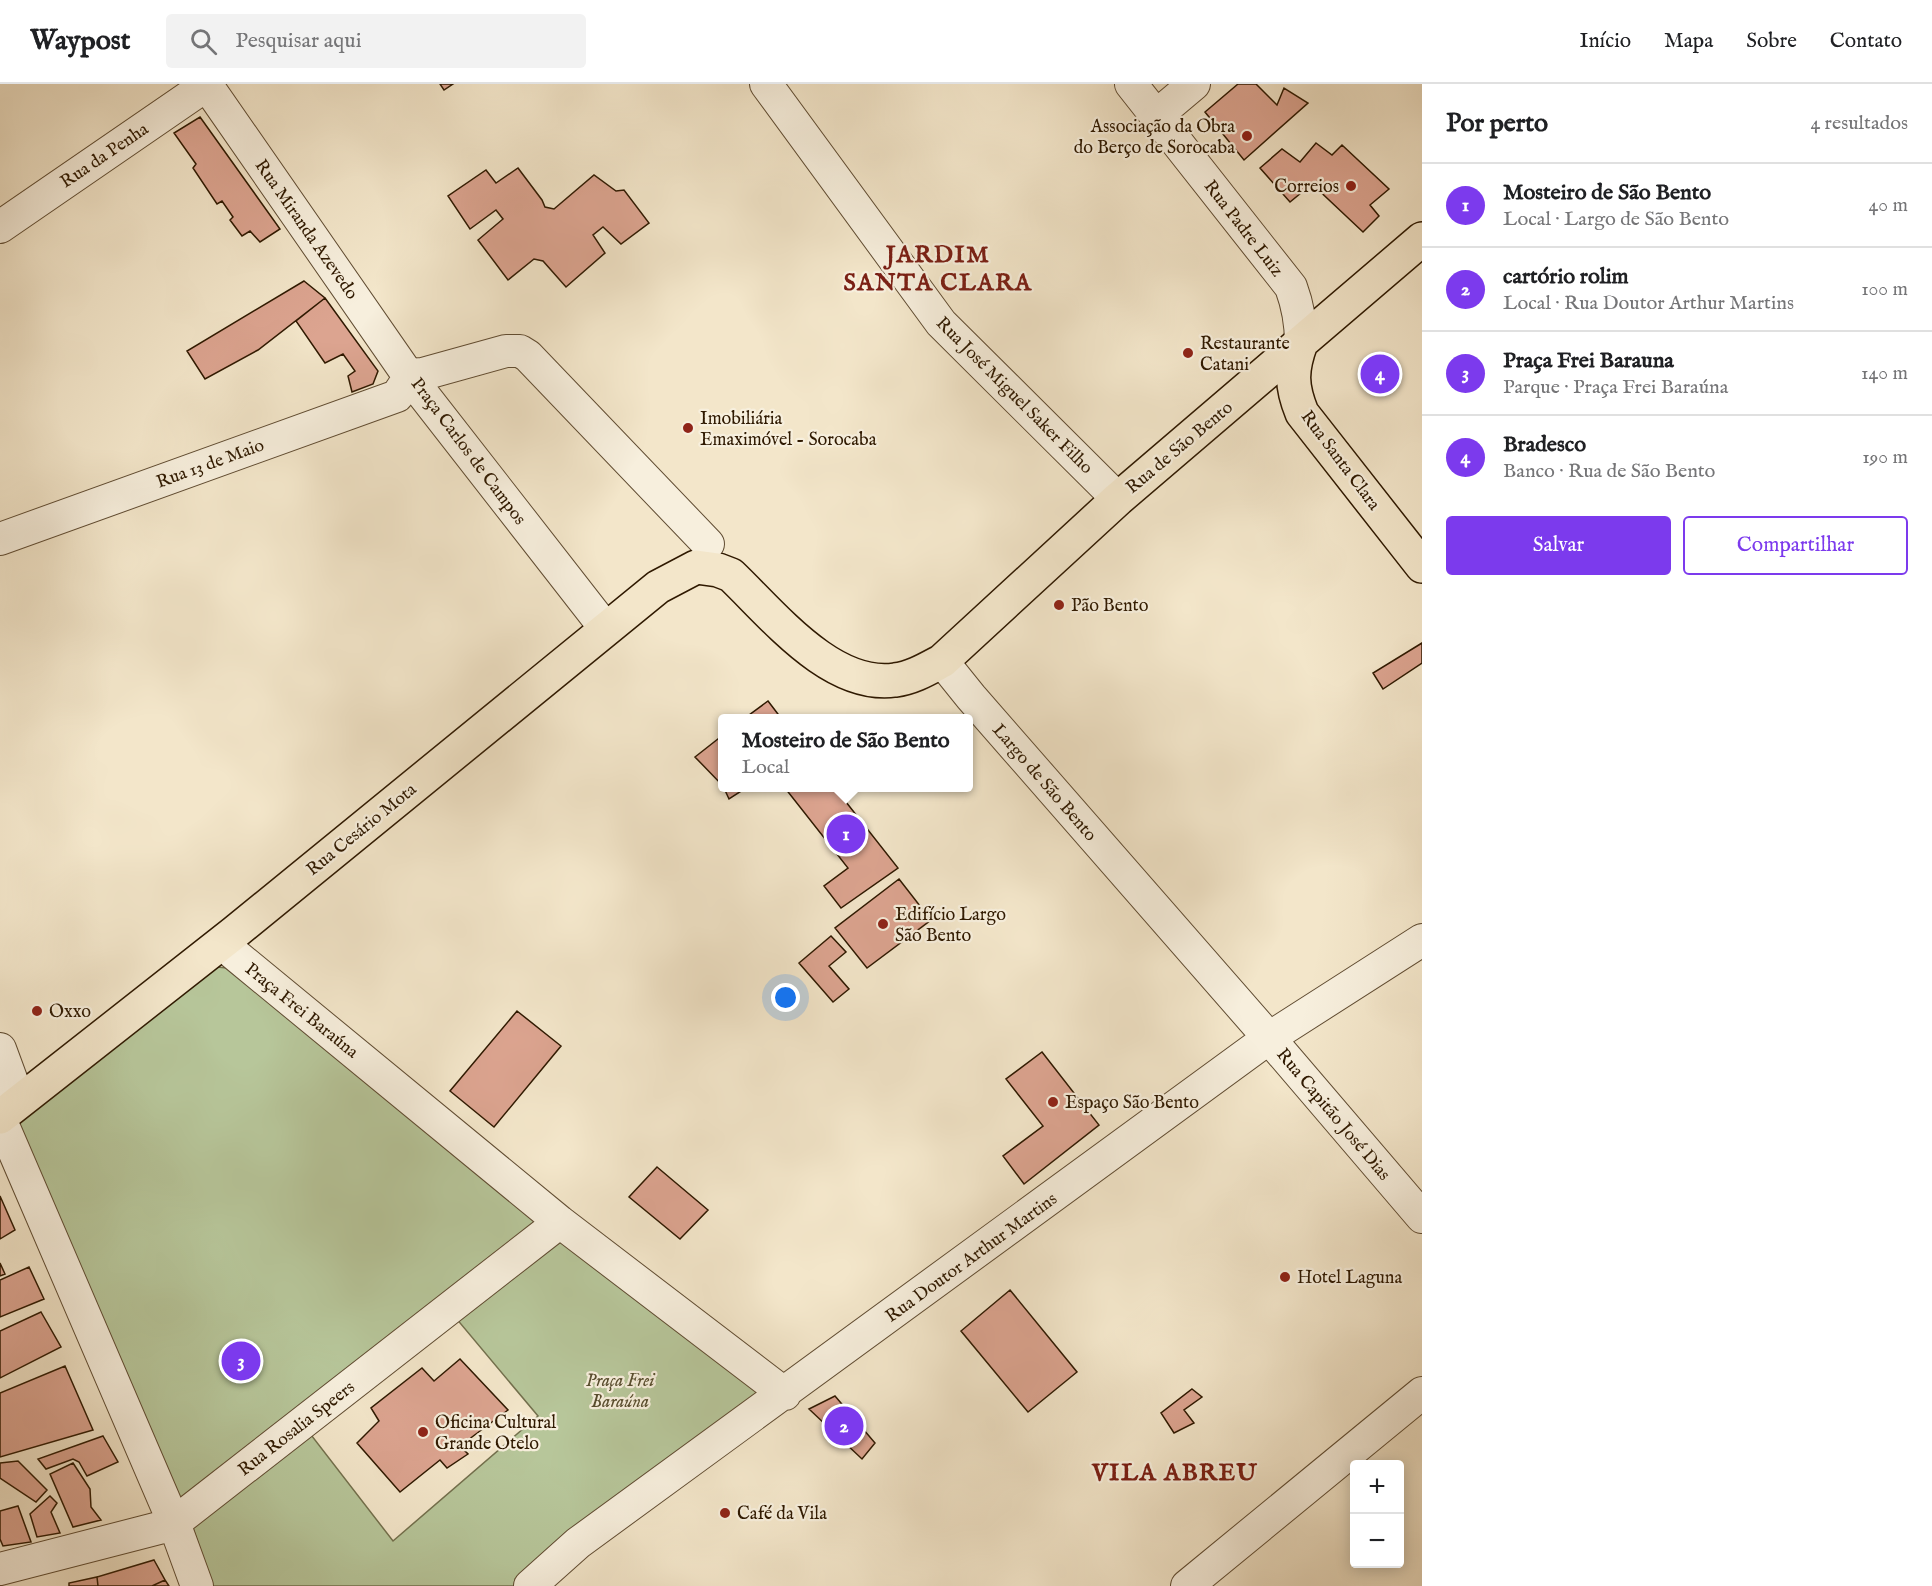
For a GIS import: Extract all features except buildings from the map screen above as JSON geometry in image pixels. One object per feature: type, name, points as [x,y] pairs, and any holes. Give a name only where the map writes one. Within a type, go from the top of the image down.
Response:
[{"type":"main road","name":"Rua de São Bento","points":[[942,661],[1118,499],[1422,239]]},
{"type":"main road","name":"Rua Santa Clara","points":[[1301,343],[1294,368],[1293,387],[1302,412],[1422,566]]},
{"type":"main road","points":[[702,556],[718,570],[731,575],[811,651],[838,670],[859,677],[895,680],[924,671],[942,661]]},
{"type":"main road","name":"Rua Cesário Mota","points":[[5,1116],[234,933],[658,587],[702,556]]},
{"type":"street","name":"Rua da Penha","points":[[0,227],[207,84]]},
{"type":"street","name":"Rua Miranda Azevedo","points":[[207,84],[408,375]]},
{"type":"street","name":"Rua José Miguel Saker Filho","points":[[766,84],[941,323],[1118,499]]},
{"type":"street","name":"Rua Padre Luiz","points":[[1131,84],[1291,287],[1301,325],[1301,343]]},
{"type":"street","points":[[1156,116],[1194,84]]},
{"type":"street","name":"Rua Padre Luiz","points":[[1291,287],[1318,300],[1347,303]]},
{"type":"street","name":"Praça Carlos de Campos","points":[[408,375],[423,374],[506,351],[520,351],[528,356],[702,556]]},
{"type":"street","name":"Rua 13 de Maio","points":[[0,539],[397,396],[408,375]]},
{"type":"street","name":"Praça Carlos de Campos","points":[[408,375],[606,629]]},
{"type":"street","name":"Largo de São Bento","points":[[942,661],[1269,1038]]},
{"type":"street","name":"Praça Frei Baraúna","points":[[234,933],[230,940],[233,953],[560,1222],[785,1394]]},
{"type":"street","name":"Rua Doutor Arthur Martins","points":[[530,1586],[578,1543],[785,1394],[1269,1038],[1422,940]]},
{"type":"street","name":"Rua Capitão José Dias","points":[[1269,1038],[1422,1217]]},
{"type":"street","points":[[0,1049],[14,1087],[5,1116],[5,1130],[174,1523],[197,1586]]},
{"type":"street","name":"Rua Rosalia Speers","points":[[0,1569],[174,1523],[560,1222]]},
{"type":"street","points":[[1187,1586],[1422,1393]]},
{"type":"green space","points":[[227,968],[538,1220],[188,1497],[180,1498],[176,1494],[19,1125],[23,1115],[207,969]]},
{"type":"green space","name":"Praça Frei Baraúna","points":[[559,1240],[757,1392],[756,1398],[515,1579],[514,1586],[212,1586],[192,1525],[305,1427],[393,1541],[538,1416],[455,1317]]},
{"type":"place","name":"Associação da Obra do Berço de Sorocaba","points":[[1247,136]]},
{"type":"place","name":"Correios","points":[[1351,186]]},
{"type":"place","name":"Restaurante Catani","points":[[1188,353]]},
{"type":"place","name":"Bradesco","points":[[1380,374]]},
{"type":"place","name":"Imobiliária Emaximóvel - Sorocaba","points":[[688,428]]},
{"type":"place","name":"Pão Bento","points":[[1059,605]]},
{"type":"place","name":"Mosteiro de São Bento","points":[[846,834]]},
{"type":"place","name":"Edifício Largo São Bento","points":[[883,924]]},
{"type":"place","name":"Oxxo","points":[[37,1011]]},
{"type":"place","name":"Espaço São Bento","points":[[1053,1102]]},
{"type":"place","name":"Hotel Laguna","points":[[1285,1277]]},
{"type":"place","name":"Praça Frei Barauna","points":[[241,1361]]},
{"type":"place","name":"cartório rolim","points":[[844,1426]]},
{"type":"place","name":"Oficina Cultural Grande Otelo","points":[[423,1432]]},
{"type":"place","name":"Café da Vila","points":[[725,1513]]},
{"type":"district","name":"JARDIM SANTA CLARA","points":[[938,268]]},
{"type":"district","name":"VILA ABREU","points":[[1175,1472]]}]
